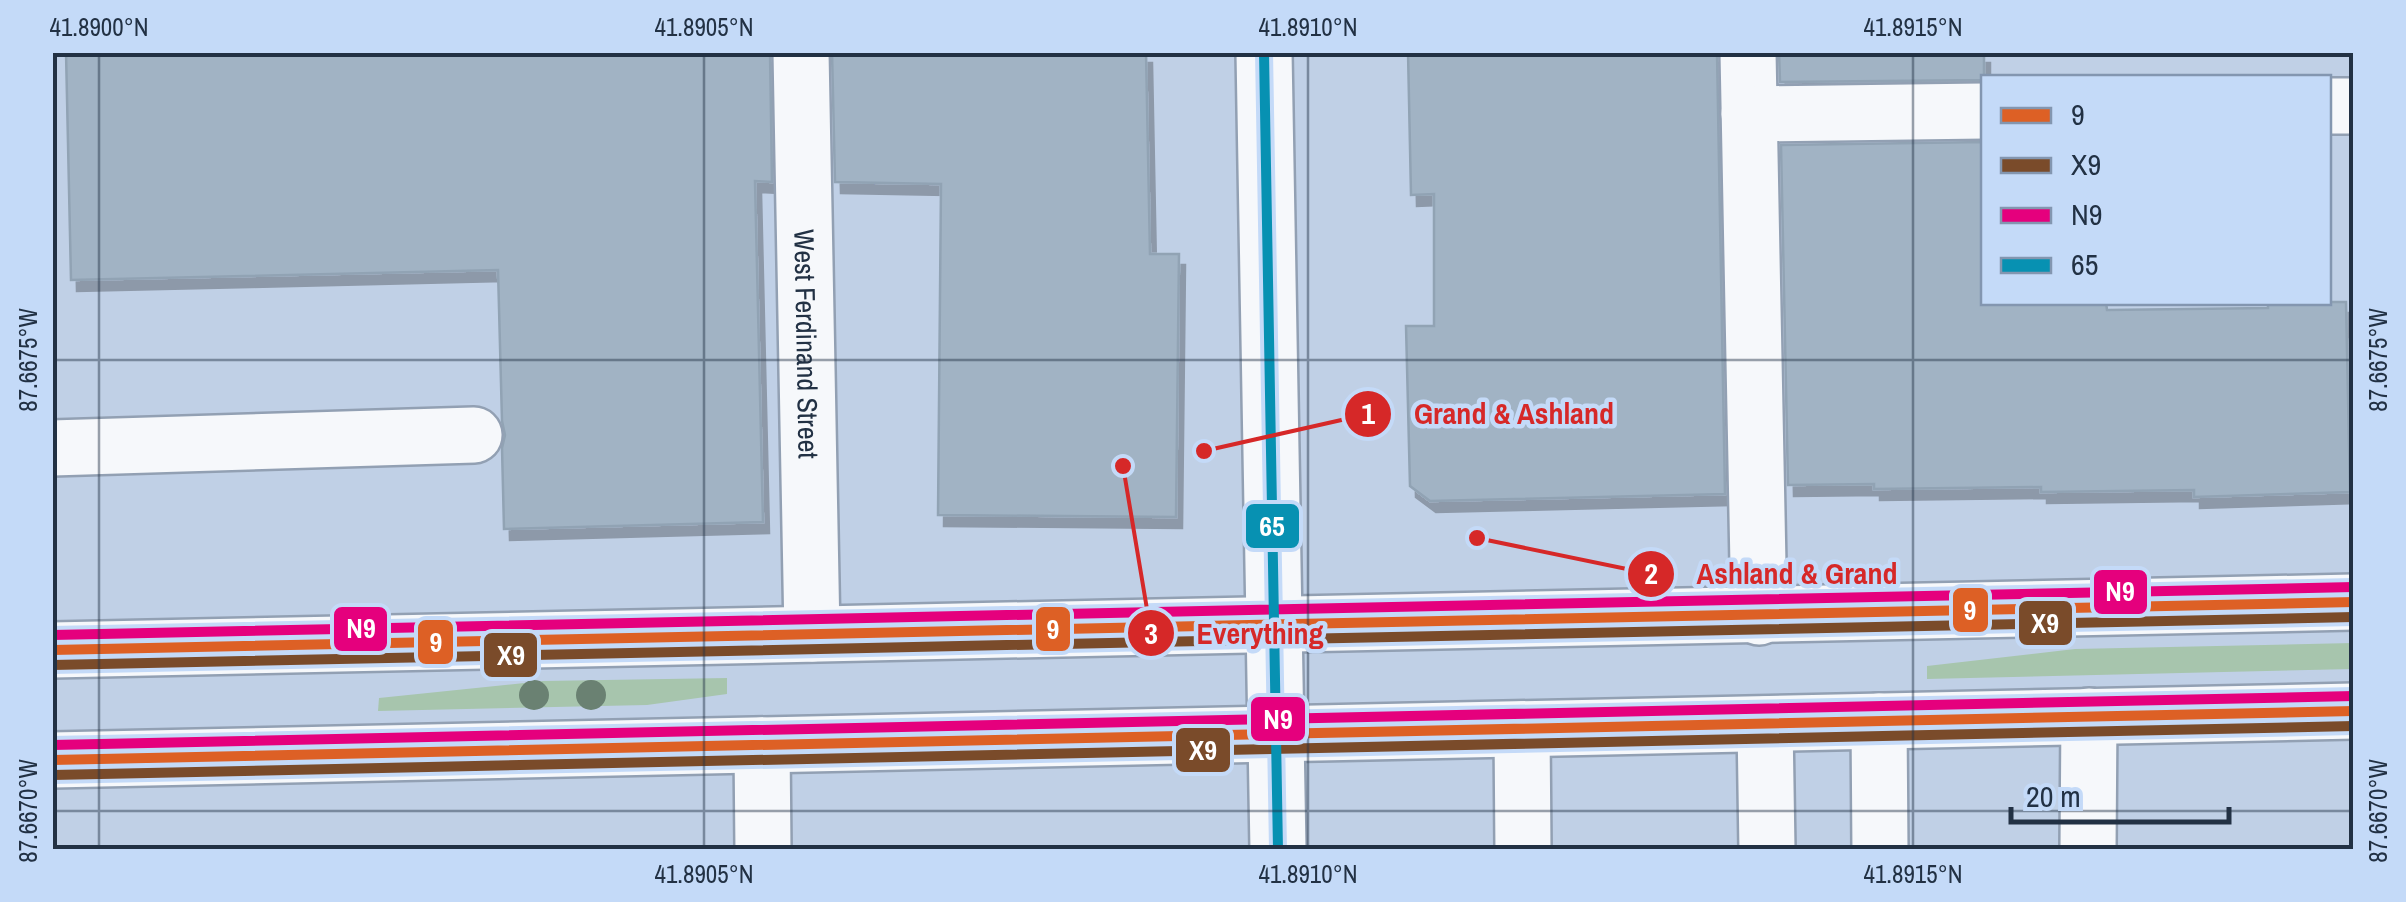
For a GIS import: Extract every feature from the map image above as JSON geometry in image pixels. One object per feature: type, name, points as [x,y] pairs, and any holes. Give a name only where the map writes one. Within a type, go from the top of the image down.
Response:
[{"type":"main road","name":"West Ferdinand Street","points":[[801,52],[812,634]]},
{"type":"main road","points":[[1264,52],[1278,850]]},
{"type":"main road","points":[[1748,52],[1759,617]]},
{"type":"main road","points":[[1750,114],[1981,111]]},
{"type":"main road","points":[[52,448],[474,436]]},
{"type":"main road","points":[[52,650],[2354,602]]},
{"type":"main road","points":[[52,760],[2354,711]]},
{"type":"main road","points":[[2088,850],[2089,716]]},
{"type":"main road","points":[[1879,721],[1880,850]]},
{"type":"main road","points":[[1765,724],[1767,850]]},
{"type":"main road","points":[[1522,729],[1523,850]]},
{"type":"main road","points":[[762,746],[763,850]]},
{"type":"green space","points":[[2353,643],[2353,669],[1927,679],[1927,666],[2075,649]]},
{"type":"green space","points":[[727,678],[727,694],[647,705],[378,711],[379,698],[543,681]]},
{"type":"building","points":[[66,52],[770,52],[772,182],[755,181],[763,522],[504,529],[505,435],[498,270],[71,280]]},
{"type":"building","points":[[832,52],[1146,52],[1150,254],[1179,254],[1176,517],[938,515],[941,184],[835,182]]},
{"type":"building","points":[[1408,52],[1717,52],[1725,494],[1430,501],[1410,486],[1406,326],[1434,326],[1434,194],[1411,195]]},
{"type":"building","points":[[1779,52],[1984,52],[1981,80],[1780,82]]},
{"type":"building","points":[[1981,142],[1981,305],[2106,305],[2107,310],[2268,308],[2346,302],[2350,492],[2194,497],[2194,490],[2041,492],[2041,487],[1874,489],[1874,484],[1788,485],[1781,145]]},
{"type":"transit line","name":"65","points":[[1264,52],[1278,850]]},
{"type":"transit line","name":"N9","points":[[52,635],[2354,587]]},
{"type":"transit line","name":"9","points":[[52,650],[2354,602]]},
{"type":"transit line","name":"X9","points":[[52,665],[2354,617]]},
{"type":"transit line","name":"N9","points":[[52,745],[2354,696]]},
{"type":"transit line","name":"9","points":[[52,760],[2354,711]]},
{"type":"transit line","name":"X9","points":[[52,775],[2354,726]]},
{"type":"place","name":"Grand & Ashland","points":[[1204,451]]},
{"type":"place","name":"Everything","points":[[1123,466]]},
{"type":"place","name":"Ashland & Grand","points":[[1477,538]]}]
